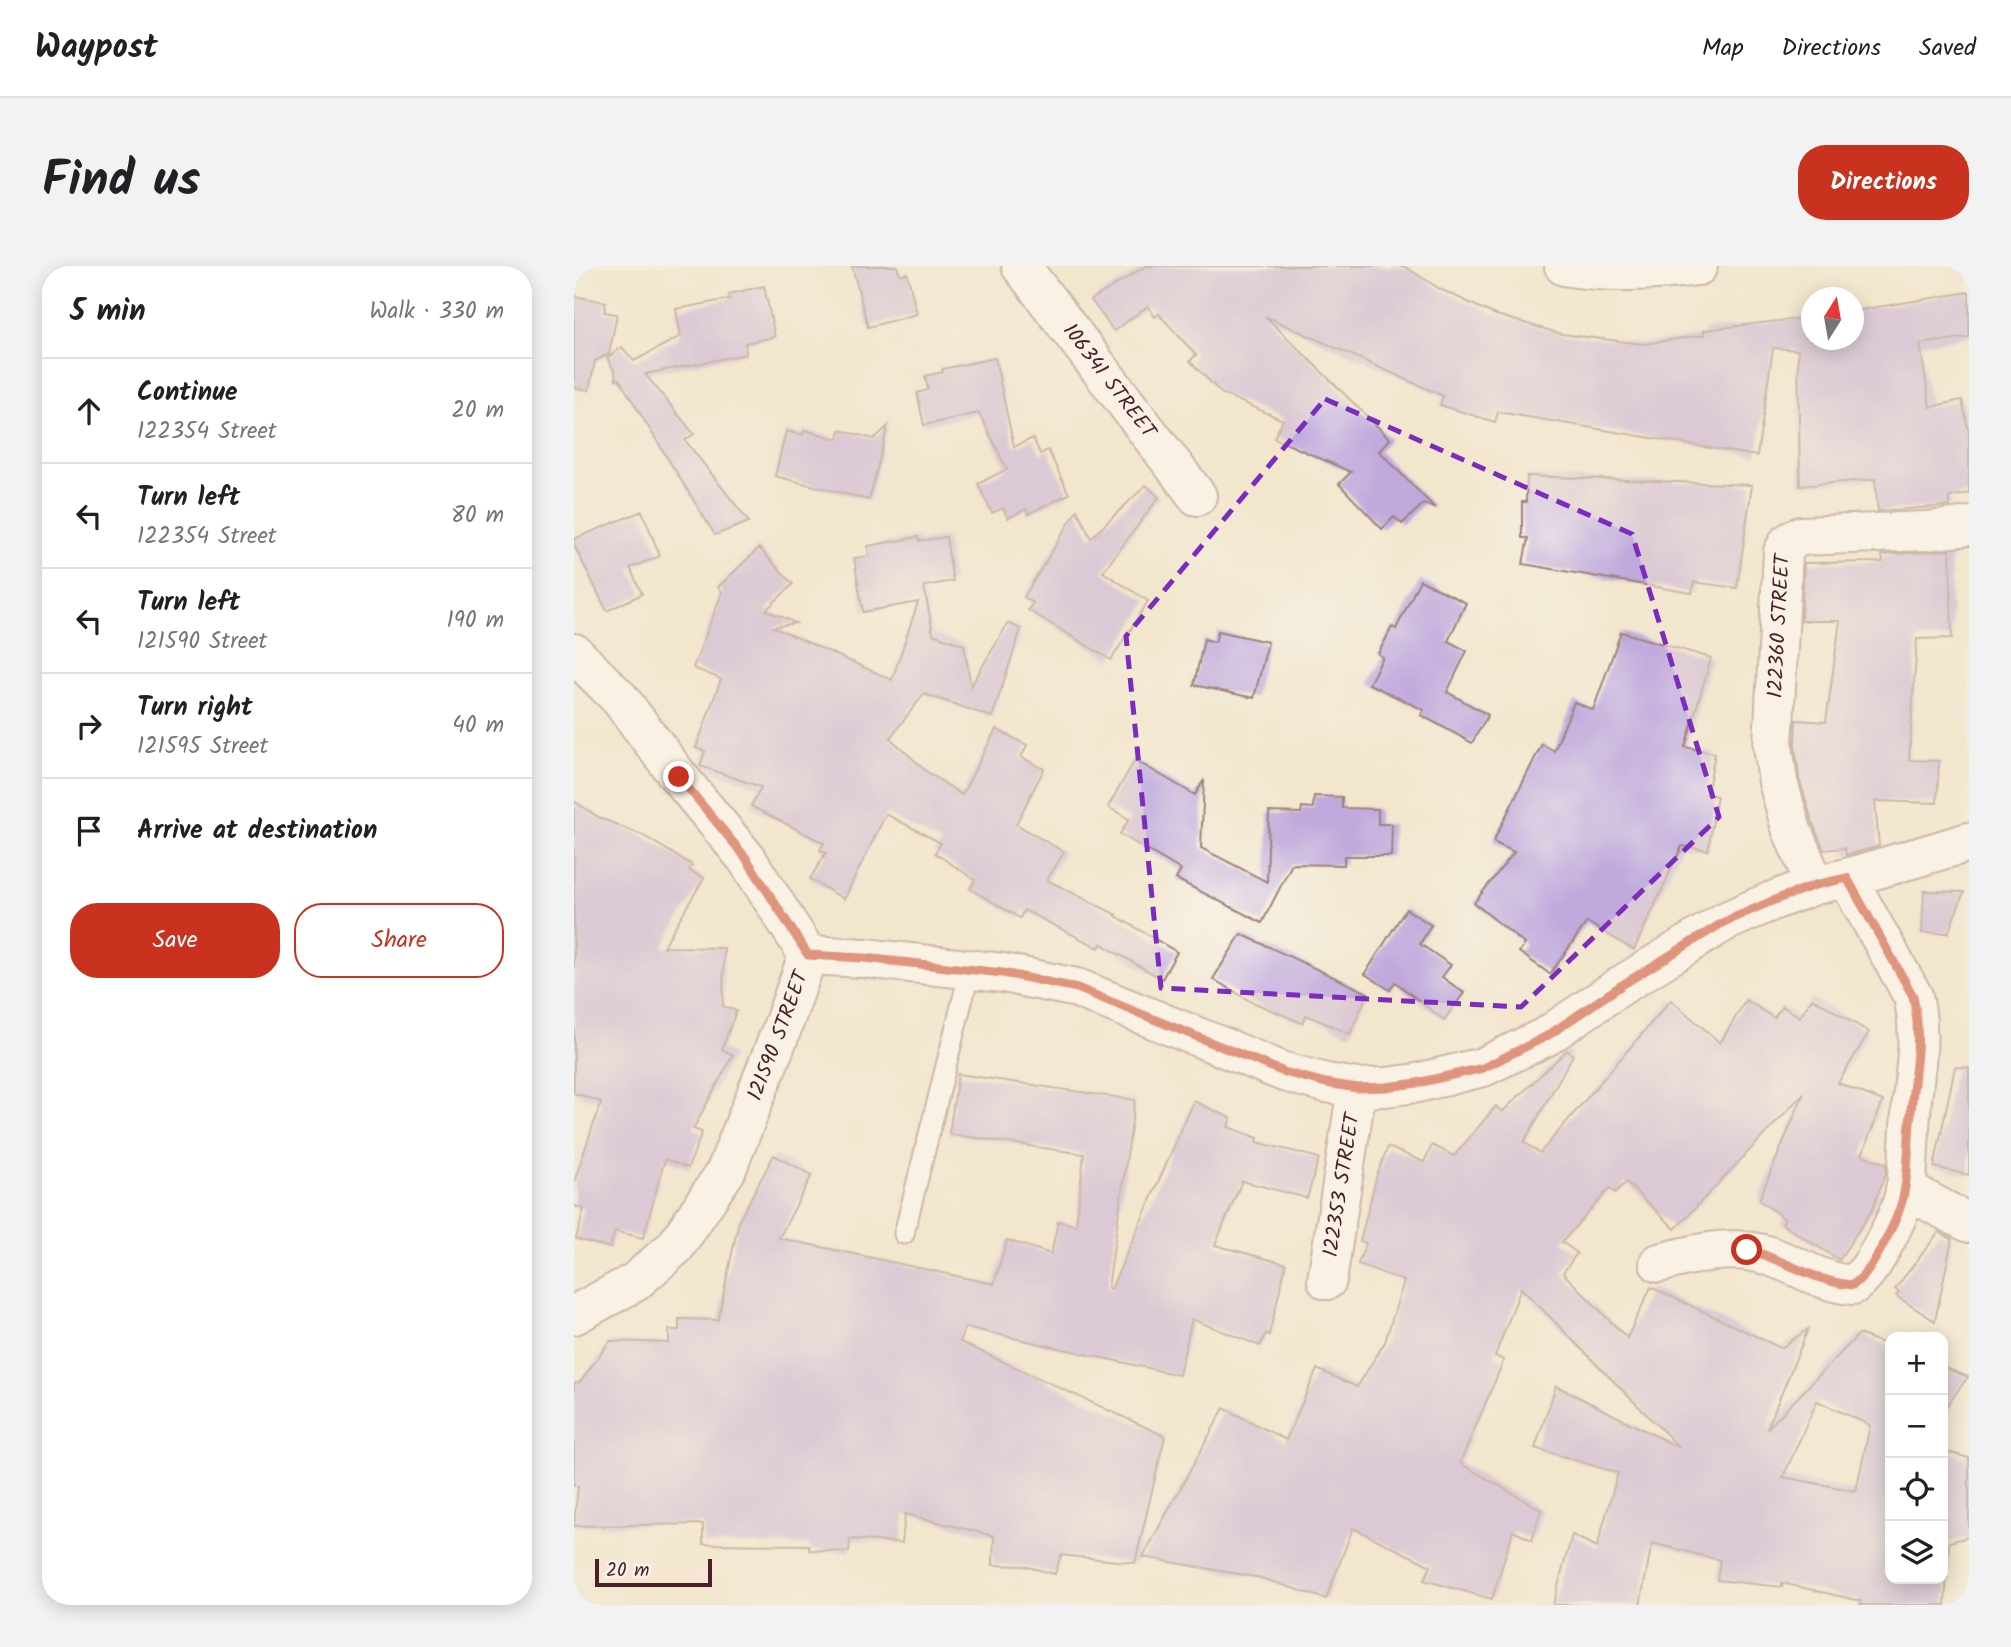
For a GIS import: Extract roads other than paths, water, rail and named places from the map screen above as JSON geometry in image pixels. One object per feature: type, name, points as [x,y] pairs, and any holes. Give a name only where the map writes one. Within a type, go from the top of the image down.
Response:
[{"type":"street","name":"106341 STREET","points":[[1021,266],[1197,496]]},
{"type":"street","points":[[1564,266],[1586,270],[1645,272],[1698,266]]},
{"type":"street","name":"122360 STREET","points":[[1659,1263],[1692,1254],[1747,1250],[1768,1255],[1840,1284],[1853,1285],[1864,1277],[1875,1261],[1896,1221],[1905,1189],[1920,1042],[1918,1017],[1913,996],[1791,828],[1778,782],[1773,745],[1783,552],[1788,543],[1800,536],[1927,531],[1969,526]]},
{"type":"street","points":[[574,653],[620,699],[679,777],[746,858],[808,955]]},
{"type":"street","name":"121590 STREET","points":[[574,1315],[635,1282],[675,1247],[726,1171],[808,955],[864,958],[1003,973],[1077,988],[1284,1072],[1357,1088],[1417,1083],[1483,1068],[1547,1036],[1622,985],[1724,922],[1772,901],[1969,842]]},
{"type":"street","name":"122353 STREET","points":[[1327,1280],[1357,1088]]},
{"type":"street","points":[[1905,1189],[1969,1223]]},
{"type":"lane","points":[[904,1234],[970,971]]}]
